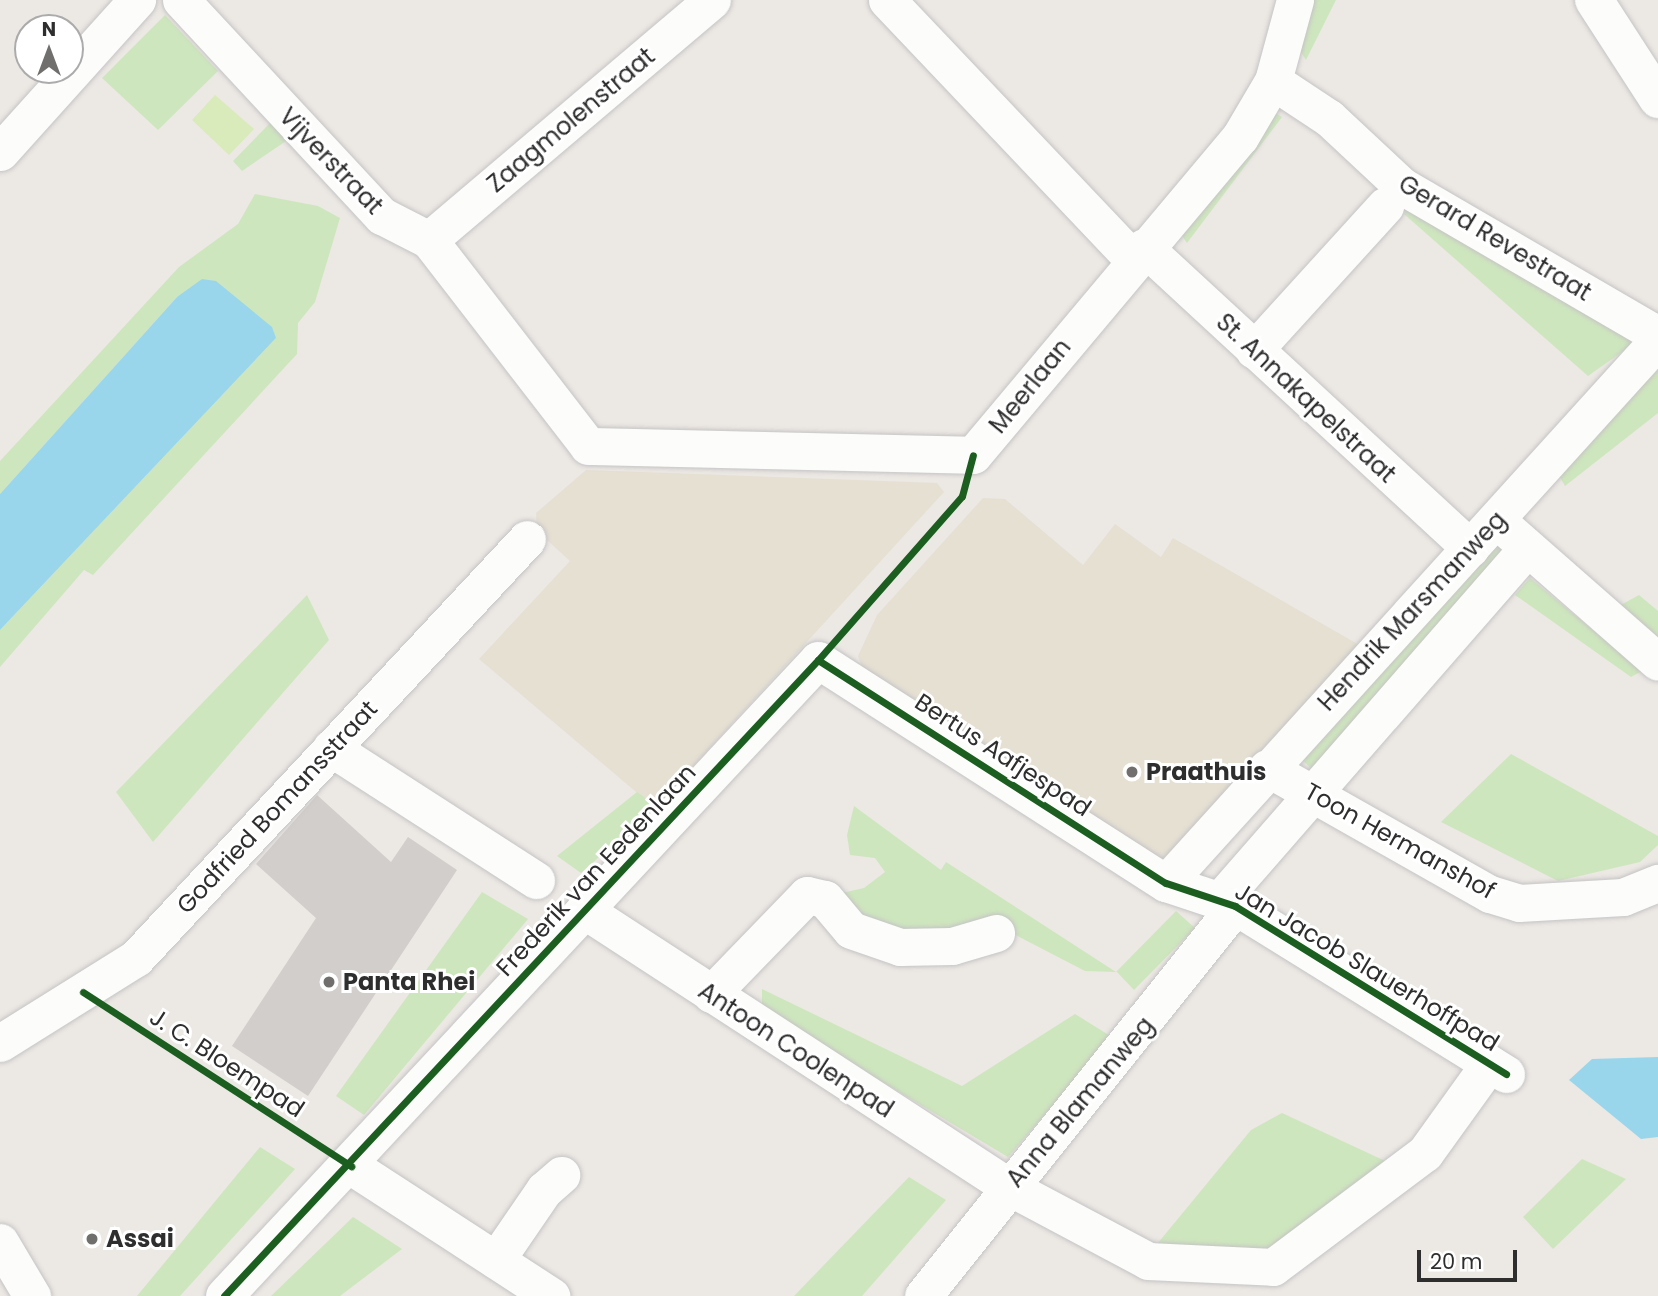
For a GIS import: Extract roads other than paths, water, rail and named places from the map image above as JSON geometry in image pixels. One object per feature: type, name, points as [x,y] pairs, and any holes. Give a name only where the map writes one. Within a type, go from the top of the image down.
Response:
[{"type":"street","points":[[0,152],[137,0]]},
{"type":"street","name":"Vijverstraat","points":[[181,0],[382,216],[429,240],[588,446]]},
{"type":"street","name":"Zaagmolenstraat","points":[[429,240],[712,0]]},
{"type":"street","name":"St. Annakapelstraat","points":[[887,0],[1138,253],[1254,350],[1470,548]]},
{"type":"street","name":"Meerlaan","points":[[588,446],[973,455],[1138,253],[1240,137],[1273,81],[1296,0]]},
{"type":"street","points":[[1594,0],[1658,99]]},
{"type":"street","name":"Gerard Revestraat","points":[[1273,81],[1329,118],[1402,186],[1658,337]]},
{"type":"street","points":[[1254,350],[1385,206]]},
{"type":"street","name":"Hendrik Marsmanweg","points":[[1166,883],[1267,768],[1496,520],[1658,337]]},
{"type":"street","points":[[1496,520],[1658,662]]},
{"type":"street","name":"Godfried Bomansstraat","points":[[0,1043],[136,958],[527,539]]},
{"type":"street","name":"Hendrik Marsmanweg","points":[[1228,903],[1314,795],[1527,548]]},
{"type":"street","name":"Bertus Aafjespad","points":[[818,660],[1166,883]]},
{"type":"street","name":"Frederik van Eedenlaan","points":[[224,1296],[351,1166],[584,910],[818,660]]},
{"type":"street","points":[[331,748],[536,880]]},
{"type":"street","name":"Toon Hermanshof","points":[[1267,768],[1490,894],[1519,903],[1601,901],[1658,883]]},
{"type":"street","name":"Jan Jacob Slauerhoffpad","points":[[1166,883],[1228,903],[1497,1069]]},
{"type":"street","points":[[711,994],[807,895],[825,899],[851,930],[891,945],[952,946],[996,933]]},
{"type":"street","name":"Anna Blamanweg","points":[[923,1296],[1228,903]]},
{"type":"street","name":"Antoon Coolenpad","points":[[584,910],[1009,1187],[1148,1261],[1273,1267],[1425,1153],[1497,1069]]},
{"type":"street","points":[[351,1166],[551,1296]]},
{"type":"street","points":[[496,1260],[544,1190],[561,1175]]},
{"type":"street","points":[[0,1242],[32,1296]]},
{"type":"water","points":[[202,279],[216,281],[272,327],[276,338],[0,630],[0,494],[177,297]]},
{"type":"water","points":[[1658,1057],[1658,1137],[1641,1139],[1569,1080],[1592,1059]]},
{"type":"place","name":"Praathuis","points":[[1132,772]]},
{"type":"place","name":"Panta Rhei","points":[[329,982]]},
{"type":"place","name":"Assai","points":[[92,1239]]}]
